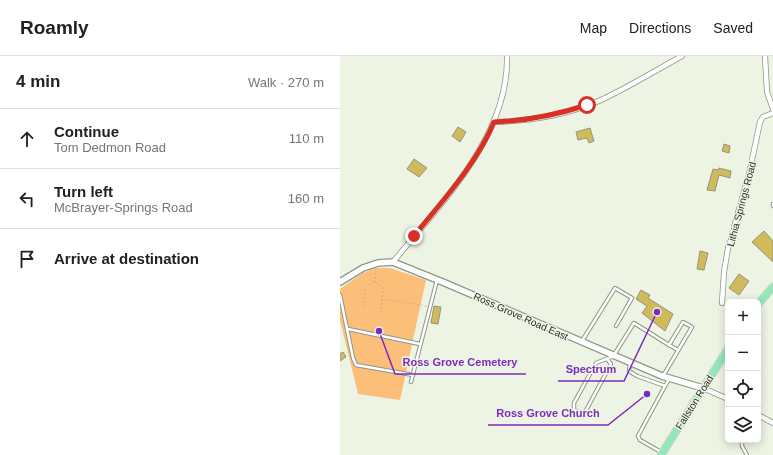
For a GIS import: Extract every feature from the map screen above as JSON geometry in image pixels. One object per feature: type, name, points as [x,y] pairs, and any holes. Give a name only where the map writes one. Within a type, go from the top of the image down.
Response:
[{"type":"main road","points":[[761,301],[773,287]]},
{"type":"main road","name":"Fallston Road","points":[[662,454],[725,354]]},
{"type":"street","points":[[393,262],[465,172],[482,147],[494,122],[504,86],[507,56]]},
{"type":"street","points":[[494,122],[550,116],[602,100],[682,56]]},
{"type":"street","points":[[765,56],[768,92],[773,109]]},
{"type":"street","name":"Lithia Springs Road","points":[[722,303],[724,272],[728,248],[749,174],[760,122],[763,117],[773,113]]},
{"type":"street","name":"Ross Grove Road East","points":[[340,282],[363,268],[378,263],[393,262],[437,279],[630,363],[662,376],[703,388]]},
{"type":"street","points":[[703,388],[725,398]]},
{"type":"street","points":[[761,416],[773,422]]},
{"type":"lane","points":[[411,382],[437,279]]},
{"type":"lane","points":[[581,342],[615,288],[632,298],[616,326]]},
{"type":"lane","points":[[340,295],[353,358],[356,365],[413,375]]},
{"type":"lane","points":[[662,376],[692,327],[683,322],[669,344]]},
{"type":"lane","points":[[607,359],[611,364],[584,414],[578,413],[574,410],[573,406],[596,363],[614,356],[634,323],[678,350]]},
{"type":"lane","points":[[348,329],[420,344]]},
{"type":"lane","points":[[630,363],[629,371],[637,376],[665,386]]},
{"type":"lane","points":[[662,454],[640,440],[638,436],[669,378]]},
{"type":"lane","points":[[742,443],[747,455]]},
{"type":"path","points":[[375,282],[376,268]]},
{"type":"path","points":[[375,282],[382,288],[380,312]]},
{"type":"path","points":[[363,306],[365,287],[375,282]]},
{"type":"path","points":[[382,299],[430,307]]},
{"type":"shaded area","points":[[376,268],[390,268],[426,280],[400,400],[358,394],[340,320],[340,289],[363,273]]},
{"type":"building","points":[[458,127],[466,132],[460,142],[452,136]]},
{"type":"building","points":[[590,128],[594,141],[589,143],[587,138],[578,140],[576,132]]},
{"type":"building","points":[[724,144],[730,146],[729,153],[722,151]]},
{"type":"building","points":[[414,159],[427,168],[419,177],[407,169]]},
{"type":"building","points":[[719,168],[731,171],[730,178],[719,175],[715,191],[707,190],[713,169],[718,170]]},
{"type":"building","points":[[764,231],[773,241],[773,262],[752,242]]},
{"type":"building","points":[[700,251],[708,253],[704,270],[697,269]]},
{"type":"building","points":[[739,274],[749,281],[739,295],[729,288]]},
{"type":"building","points":[[641,290],[650,295],[648,298],[673,314],[665,331],[642,313],[647,306],[636,299]]},
{"type":"building","points":[[434,306],[441,307],[438,324],[431,323]]},
{"type":"building","points":[[343,352],[346,357],[340,361],[340,354]]},
{"type":"place","name":"Spectrum","points":[[657,312]]},
{"type":"place","name":"Ross Grove Cemetery","points":[[379,331]]},
{"type":"place","name":"Ross Grove Church","points":[[647,394]]},
{"type":"route","points":[[414,236],[465,172],[482,147],[494,122],[550,116],[587,105]]}]
